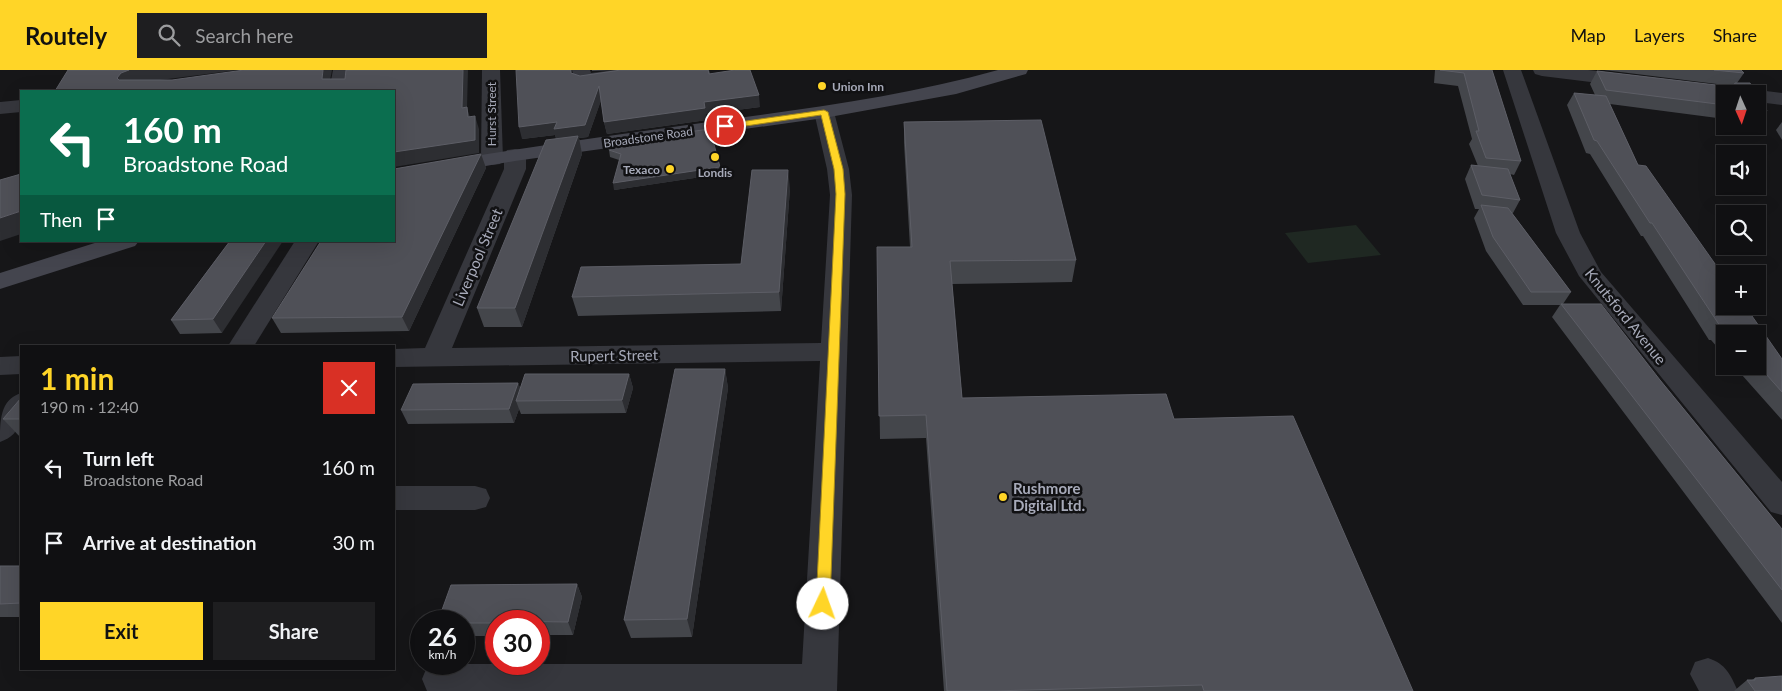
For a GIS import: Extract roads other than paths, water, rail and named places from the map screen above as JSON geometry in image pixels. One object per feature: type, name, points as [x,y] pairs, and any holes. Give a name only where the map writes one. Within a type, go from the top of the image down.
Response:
[{"type":"main road","name":"Broadstone Road","points":[[395,176],[504,157],[824,112],[956,88],[1019,70]]},
{"type":"main road","points":[[0,281],[125,242]]},
{"type":"street","points":[[339,90],[342,70]]},
{"type":"street","name":"Hurst Street","points":[[491,70],[504,157]]},
{"type":"street","points":[[582,70],[583,80],[629,74]]},
{"type":"street","name":"Knutsford Avenue","points":[[1512,70],[1568,233],[1585,267],[1782,503]]},
{"type":"street","points":[[1542,70],[1649,83]]},
{"type":"street","points":[[1766,97],[1782,99]]},
{"type":"street","points":[[0,108],[20,106]]},
{"type":"street","points":[[440,679],[819,686],[841,194],[838,169],[824,112]]},
{"type":"street","name":"Liverpool Street","points":[[434,358],[515,169],[504,157]]},
{"type":"street","points":[[242,345],[306,242]]},
{"type":"street","name":"Rupert Street","points":[[396,364],[434,358],[835,352]]},
{"type":"street","points":[[0,366],[20,365]]},
{"type":"street","points":[[0,431],[20,404]]},
{"type":"street","points":[[395,498],[475,498]]},
{"type":"place","name":"Union Inn","points":[[822,86]]},
{"type":"place","name":"Londis","points":[[715,157]]},
{"type":"place","name":"Texaco","points":[[670,169]]},
{"type":"place","name":"Rushmore Digital Ltd.","points":[[1003,497]]}]
